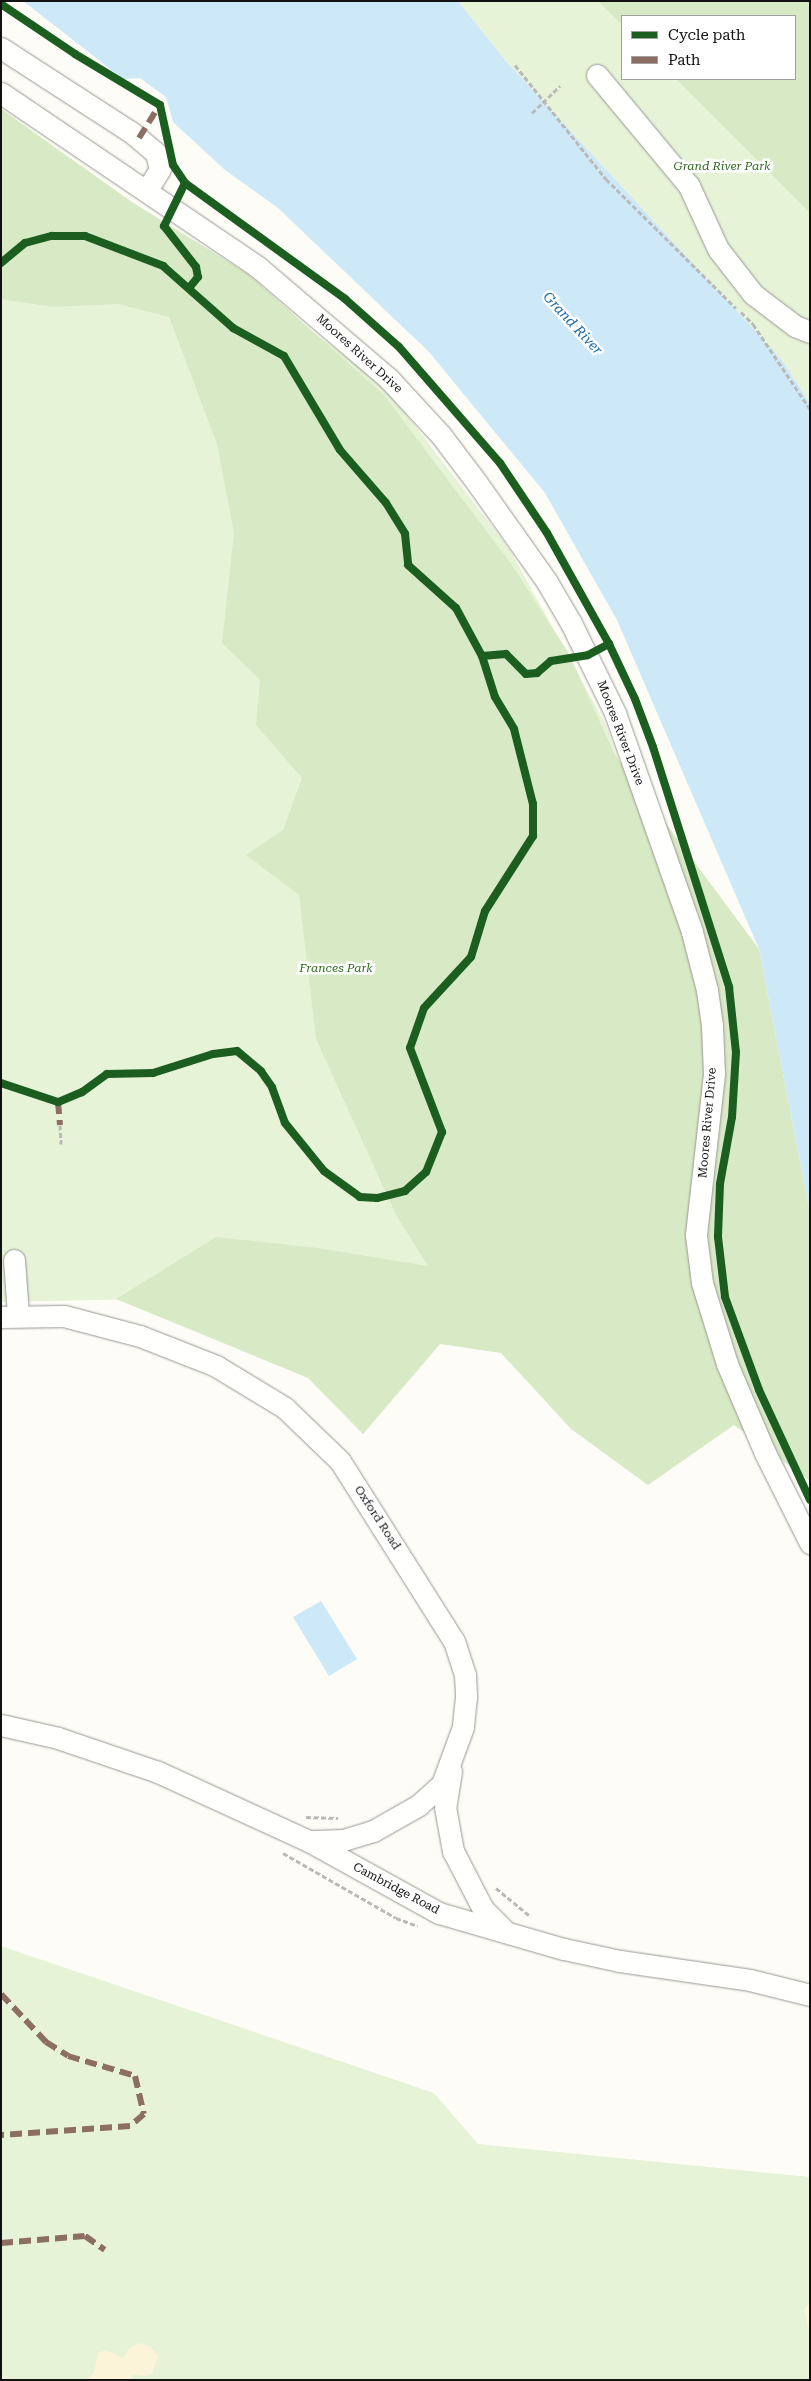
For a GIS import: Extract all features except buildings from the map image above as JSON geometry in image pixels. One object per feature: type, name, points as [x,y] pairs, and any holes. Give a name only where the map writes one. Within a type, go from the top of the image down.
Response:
[{"type":"street","points":[[1,48],[131,132],[156,153],[160,169],[147,190]]},
{"type":"street","points":[[597,75],[689,186],[718,249],[753,294],[795,326],[810,332]]},
{"type":"street","name":"Moores River Drive","points":[[1,93],[147,190],[258,267],[389,378],[440,434],[477,483],[547,582],[588,654],[615,713],[692,932],[706,990],[712,1025],[714,1074],[696,1235],[702,1283],[727,1364],[765,1453],[810,1543]]},
{"type":"street","points":[[10,1316],[14,1260]]},
{"type":"street","name":"Oxford Road","points":[[10,1316],[74,1318],[176,1349],[216,1366],[285,1408],[340,1462],[454,1641],[465,1675],[466,1697],[463,1727],[453,1761],[445,1807],[453,1851],[483,1909],[507,1933]]},
{"type":"street","name":"Cambridge Road","points":[[1,1725],[58,1738],[158,1772],[309,1842],[440,1913],[507,1933],[620,1961],[750,1980],[810,1996]]},
{"type":"street","name":"Oxford Road","points":[[309,1842],[343,1840],[397,1820],[419,1805],[442,1784],[453,1761]]},
{"type":"path","points":[[515,65],[606,179],[753,324],[810,409]]},
{"type":"path","points":[[532,113],[560,86]]},
{"type":"path","points":[[60,1125],[61,1144]]},
{"type":"path","points":[[304,1816],[347,1817]]},
{"type":"path","points":[[493,1884],[503,1896],[538,1920]]},
{"type":"green space","name":"Grand River Park","points":[[458,1],[793,1],[810,15],[810,403],[781,359],[505,60]]},
{"type":"green space","points":[[598,1],[810,1],[810,213],[677,80],[796,80],[796,15],[621,15],[621,24]]},
{"type":"green space","points":[[1,109],[132,202],[248,274],[384,395],[512,565],[568,652],[615,755],[759,949],[810,1213],[810,1481],[734,1425],[648,1485],[571,1429],[501,1353],[440,1344],[363,1434],[308,1378],[116,1299],[216,1237],[318,1248],[428,1266],[396,1215],[316,1039],[299,895],[246,855],[283,830],[302,778],[256,725],[260,680],[222,643],[234,533],[217,444],[169,317],[118,304],[53,307],[1,299]]},
{"type":"green space","name":"Frances Park","points":[[1,129],[221,264],[384,385],[510,550],[605,723],[633,802],[691,1288],[1,1302]]},
{"type":"green space","points":[[1,1946],[434,2093],[478,2144],[810,2177],[810,2380],[1,2380]]},
{"type":"sand","points":[[810,2302],[810,2333],[804,2310]]},
{"type":"sand","points":[[141,2343],[151,2347],[158,2356],[152,2373],[146,2376],[133,2374],[130,2380],[87,2380],[94,2373],[98,2353],[106,2350],[123,2358],[130,2347]]},
{"type":"water","name":"Grand River","points":[[23,1],[458,1],[505,60],[781,359],[810,403],[810,1213],[759,949],[617,620],[545,493],[429,352],[278,208],[225,170],[173,122],[166,97],[140,78],[123,79]]},
{"type":"water","points":[[321,1601],[357,1659],[329,1676],[293,1617]]},
{"type":"marked path","points":[[139,138],[160,105]]},
{"type":"marked path","points":[[58,1102],[60,1125]]},
{"type":"marked path","points":[[1,1994],[46,2042],[68,2056],[135,2076],[144,2114],[130,2126],[1,2135]]},
{"type":"marked path","points":[[1,2243],[85,2236],[105,2250]]},
{"type":"cycle path","points":[[1,4],[75,54],[160,105],[173,165],[185,183],[345,299],[399,347],[500,463],[547,533],[609,644],[635,699],[653,747],[729,987],[736,1052],[732,1117],[720,1184],[718,1237],[725,1297],[759,1390],[810,1500]]},
{"type":"cycle path","points":[[185,183],[164,226],[196,267],[198,277],[190,287]]},
{"type":"cycle path","points":[[1,263],[25,243],[52,236],[85,236],[163,266],[233,328],[284,356],[340,450],[386,503],[405,534],[408,565],[456,608],[482,656],[495,697],[514,729],[533,804],[533,836],[485,911],[471,957],[424,1008],[410,1048],[442,1132],[426,1172],[405,1191],[377,1198],[360,1197],[324,1171],[285,1123],[272,1087],[261,1071],[237,1051],[213,1054],[153,1073],[107,1074],[82,1092],[58,1102],[1,1083]]},
{"type":"cycle path","points":[[482,656],[506,654],[526,674],[537,673],[551,661],[588,655],[609,644]]}]
